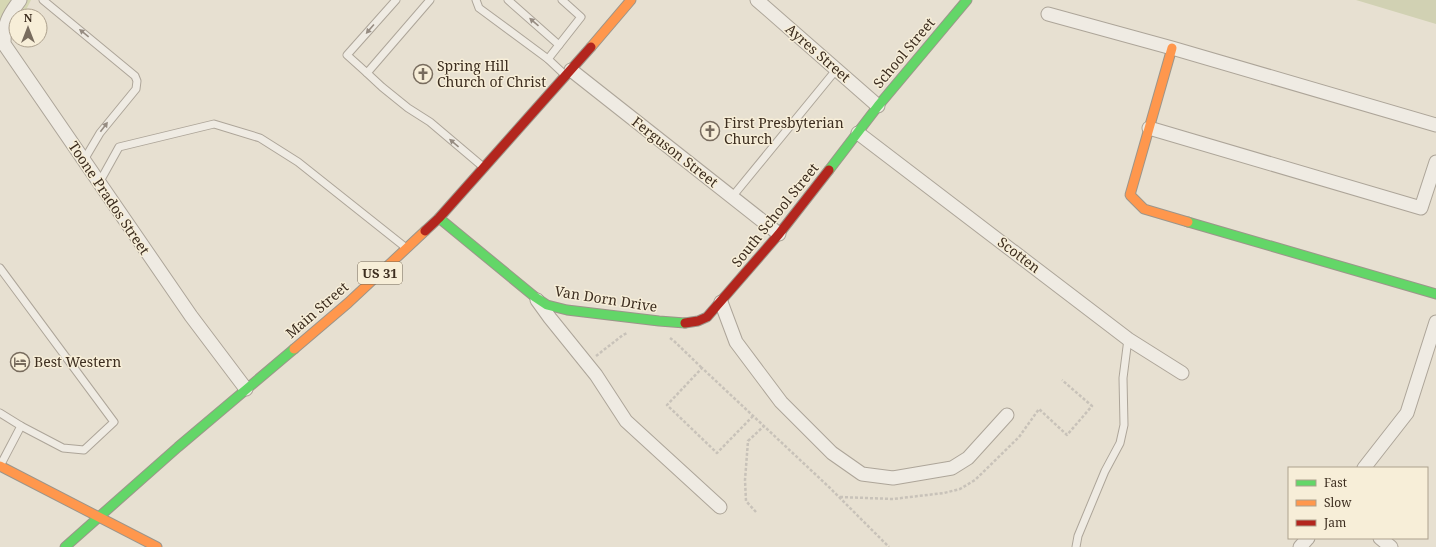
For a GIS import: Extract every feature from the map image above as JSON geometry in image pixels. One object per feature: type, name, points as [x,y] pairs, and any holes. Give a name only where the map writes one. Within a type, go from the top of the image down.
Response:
[{"type":"street","name":"Toone Prados Street","points":[[20,0],[10,13],[4,29],[4,44],[191,316],[246,389]]},
{"type":"street","name":"Main Street","points":[[65,547],[183,442],[348,303],[439,218],[631,0]]},
{"type":"street","name":"Ayres Street","points":[[757,0],[878,106]]},
{"type":"street","name":"School Street","points":[[878,106],[968,0]]},
{"type":"street","points":[[1048,14],[1172,48],[1436,125]]},
{"type":"street","points":[[1172,48],[1130,196],[1144,209],[1436,294]]},
{"type":"street","name":"Ferguson Street","points":[[568,73],[779,234]]},
{"type":"street","name":"South School Street","points":[[721,302],[779,234],[878,106]]},
{"type":"street","points":[[1149,128],[1421,208],[1436,162]]},
{"type":"street","name":"Scotten","points":[[858,133],[1128,339],[1182,374]]},
{"type":"street","name":"Van Dorn Drive","points":[[439,218],[535,297],[547,305],[567,310],[660,322],[682,323],[698,321],[707,317],[721,302]]},
{"type":"street","points":[[535,297],[596,375],[626,421],[720,507]]},
{"type":"street","points":[[721,302],[736,342],[781,402],[832,453],[862,474],[893,478],[952,468],[968,458],[1007,415]]},
{"type":"street","points":[[1365,467],[1407,414],[1436,322]]},
{"type":"street","points":[[0,466],[157,547]]},
{"type":"street","points":[[1300,547],[1307,539]]},
{"type":"street","points":[[1381,539],[1391,547]]},
{"type":"lane","points":[[43,0],[135,76],[137,81],[136,89],[100,133],[84,160]]},
{"type":"lane","points":[[396,0],[348,55],[382,87],[408,108],[430,122],[483,168]]},
{"type":"lane","points":[[367,73],[430,0]]},
{"type":"lane","points":[[476,0],[479,8],[568,73]]},
{"type":"lane","points":[[508,0],[559,45]]},
{"type":"lane","points":[[548,59],[581,17],[562,0]]},
{"type":"lane","points":[[732,197],[836,70]]},
{"type":"lane","points":[[99,183],[119,147],[214,124],[260,138],[298,162],[406,248]]},
{"type":"lane","points":[[0,268],[114,422],[84,450],[63,448],[0,413]]},
{"type":"lane","points":[[1076,547],[1078,536],[1106,471],[1120,443],[1124,425],[1123,378],[1128,339]]},
{"type":"lane","points":[[0,466],[21,426]]},
{"type":"path","points":[[593,358],[623,335],[630,332]]},
{"type":"path","points":[[666,336],[674,341],[830,488],[889,547]]},
{"type":"path","points":[[702,368],[667,405],[716,453],[753,416]]},
{"type":"path","points":[[756,512],[746,501],[745,480],[748,441],[764,426]]},
{"type":"green space","points":[[0,0],[31,0],[27,8],[8,8],[8,41],[0,47]]},
{"type":"green space","points":[[1356,0],[1436,0],[1436,24]]},
{"type":"traffic: fast","points":[[829,170],[878,106],[967,0]]},
{"type":"traffic: fast","points":[[439,218],[535,297],[547,305],[567,310],[685,323]]},
{"type":"traffic: fast","points":[[1188,222],[1436,294]]},
{"type":"traffic: fast","points":[[65,547],[178,447],[294,349]]},
{"type":"traffic: slow","points":[[591,47],[631,0]]},
{"type":"traffic: slow","points":[[1172,48],[1130,195],[1144,209],[1188,222]]},
{"type":"traffic: slow","points":[[294,349],[348,303],[425,231]]},
{"type":"traffic: slow","points":[[0,466],[157,547]]},
{"type":"traffic: jam","points":[[425,231],[439,218],[591,47]]},
{"type":"traffic: jam","points":[[685,323],[698,321],[707,317],[779,234],[829,170]]},
{"type":"place","name":"Spring Hill Church of Christ","points":[[423,74]]},
{"type":"place","name":"First Presbyterian Church","points":[[710,131]]},
{"type":"place","name":"Best Western","points":[[20,362]]}]
